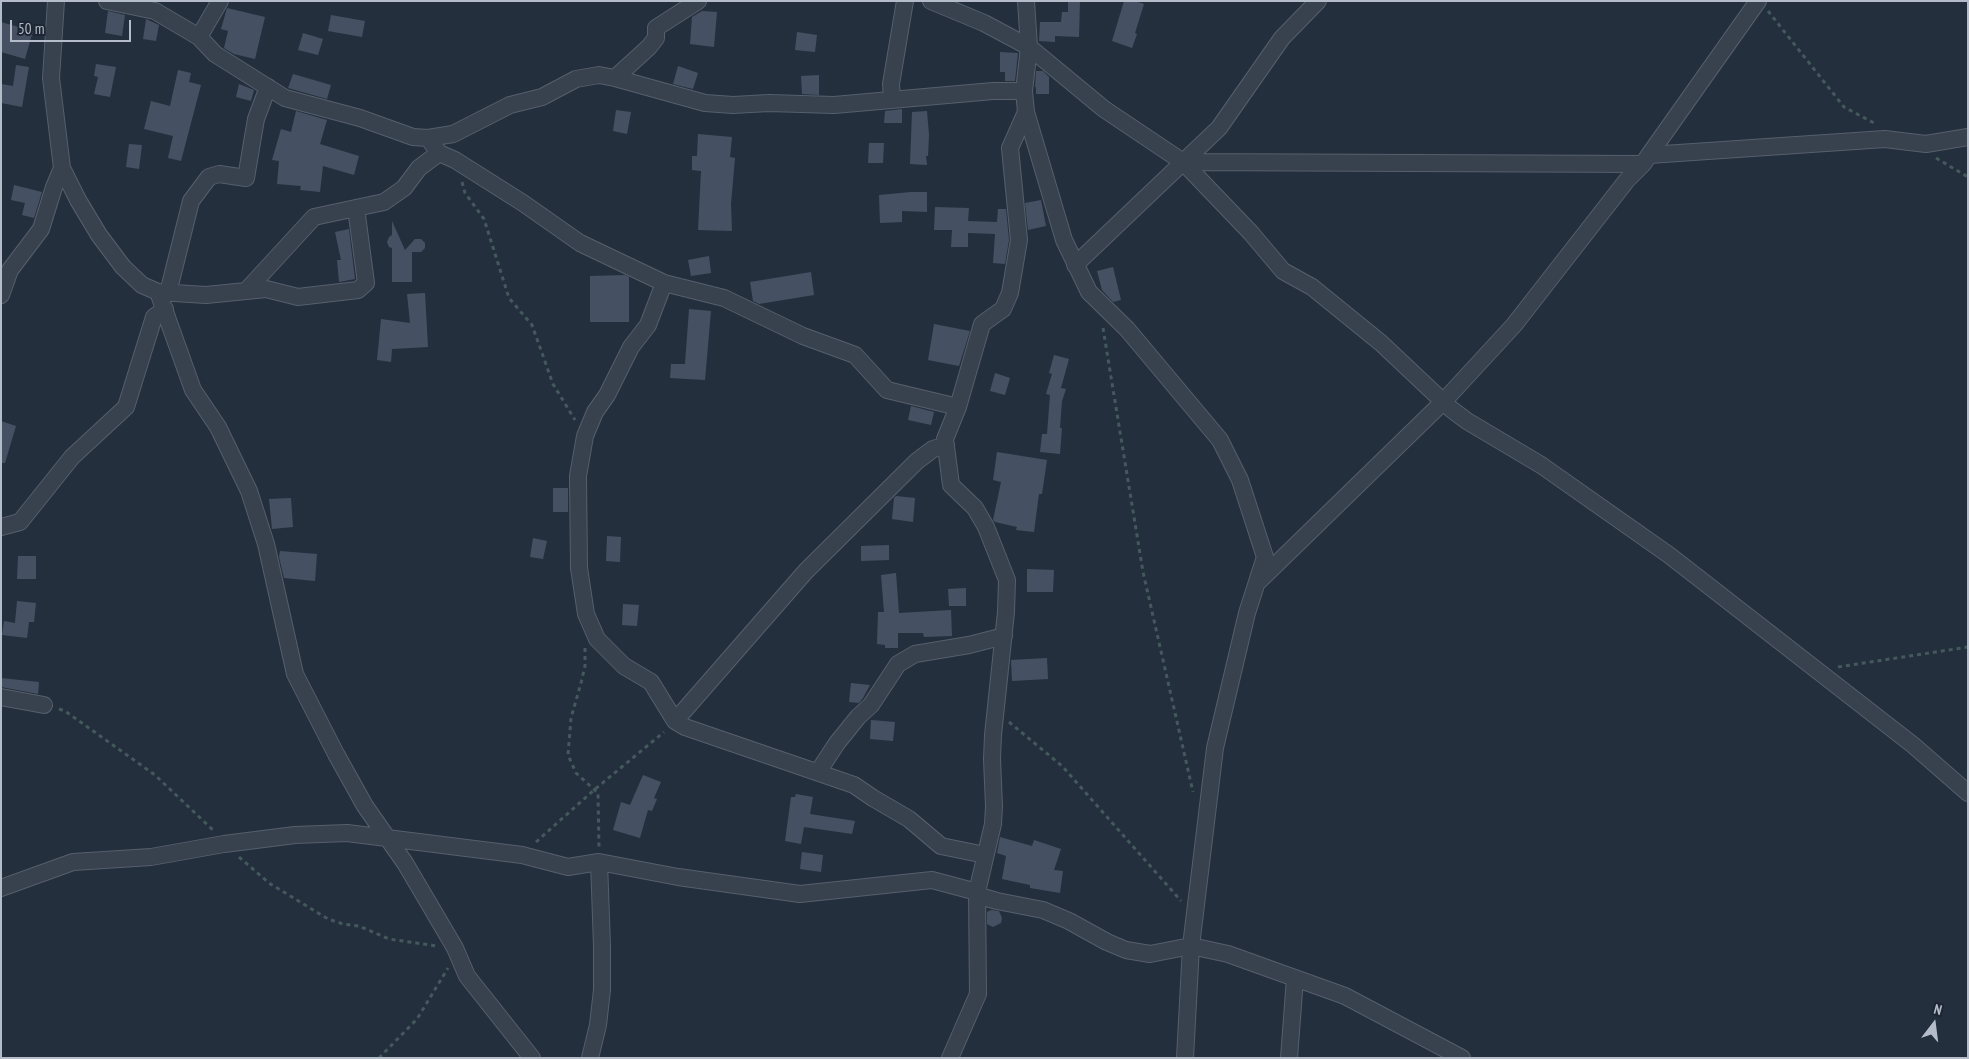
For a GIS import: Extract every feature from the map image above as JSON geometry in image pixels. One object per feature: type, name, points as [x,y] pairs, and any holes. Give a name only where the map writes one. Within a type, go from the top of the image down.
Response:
[{"type":"street","points":[[56,1],[51,78],[62,168],[78,200],[105,243],[123,266],[142,285],[164,298],[266,289],[298,297],[358,290],[366,283],[356,208]]},
{"type":"street","points":[[107,1],[155,11],[200,37],[215,54],[285,98],[360,118],[413,137],[428,138],[453,134],[510,104],[542,97],[576,79],[598,75],[705,103],[834,105],[993,91],[1024,91]]},
{"type":"street","points":[[200,37],[220,1]]},
{"type":"street","points":[[615,78],[652,44],[656,38],[656,28],[698,1]]},
{"type":"street","points":[[892,99],[891,84],[905,1]]},
{"type":"street","points":[[931,1],[984,23],[1029,47],[1104,109],[1183,162],[1251,233],[1283,271],[1312,287],[1381,343],[1443,402],[1463,418],[1541,465],[1669,555],[1913,745],[1968,793]]},
{"type":"street","points":[[1026,1],[1029,47],[1024,91],[1026,112],[1064,240],[1089,292],[1127,329],[1220,440],[1240,480],[1265,558],[1247,612],[1215,748],[1194,915],[1184,1058]]},
{"type":"street","points":[[1075,265],[1219,128],[1282,38],[1313,2]]},
{"type":"street","points":[[1257,582],[1443,402],[1514,324],[1627,180],[1646,159],[1762,5]]},
{"type":"street","points":[[1,528],[20,522],[72,457],[126,407],[154,318],[164,298],[191,201],[209,177],[219,174],[246,178],[256,119],[268,87]]},
{"type":"street","points":[[950,1058],[978,994],[977,892],[993,824],[992,759],[995,710],[1004,636],[1007,580],[986,527],[974,508],[950,485],[945,439],[958,407],[982,324],[1003,309],[1010,293],[1019,240],[1010,148],[1026,112]]},
{"type":"street","points":[[1183,162],[1646,159],[1885,139],[1926,144],[1968,137]]},
{"type":"street","points":[[428,138],[439,153],[455,160],[571,238],[664,283],[724,298],[804,336],[855,355],[887,390],[958,407]]},
{"type":"street","points":[[246,291],[314,217],[384,202],[404,188],[419,168],[439,153]]},
{"type":"street","points":[[1,295],[10,270],[41,229],[62,168]]},
{"type":"street","points":[[664,283],[648,325],[631,347],[607,395],[595,412],[585,436],[578,485],[579,568],[586,614],[597,639],[624,666],[651,682],[675,721],[685,727],[854,785],[872,798],[909,819],[941,846],[985,855]]},
{"type":"street","points":[[164,298],[193,390],[218,427],[249,491],[266,544],[296,674],[365,806],[405,863],[456,950],[467,976],[532,1058]]},
{"type":"street","points":[[675,721],[806,571],[918,461],[933,450],[946,445]]},
{"type":"street","points":[[818,772],[853,723],[871,705],[898,664],[915,654],[969,646],[1004,636]]},
{"type":"street","points":[[1,697],[44,705]]},
{"type":"street","points":[[1,888],[73,862],[151,857],[224,844],[295,835],[347,833],[522,855],[568,867],[599,862],[678,877],[800,894],[932,880],[977,892],[984,897],[997,901],[1048,912],[1069,921],[1114,946],[1140,953],[1164,952],[1191,946],[1228,954],[1345,996],[1462,1058]]},
{"type":"street","points":[[590,1058],[598,1024],[602,990],[599,862]]},
{"type":"street","points":[[1289,1058],[1295,978]]},
{"type":"path","points":[[1762,5],[1844,107],[1877,125]]},
{"type":"path","points":[[1935,157],[1968,177]]},
{"type":"path","points":[[455,160],[465,193],[484,219],[509,298],[532,325],[553,384],[585,436]]},
{"type":"path","points":[[1099,302],[1143,572],[1193,793]]},
{"type":"path","points":[[585,640],[585,666],[571,718],[568,755],[576,773],[598,793],[599,862]]},
{"type":"path","points":[[1817,670],[1968,646]]},
{"type":"path","points":[[44,705],[65,710],[155,775],[212,828],[224,844],[269,883],[328,919],[343,924],[360,926],[388,938],[456,950],[417,1020],[379,1058]]},
{"type":"path","points":[[995,710],[1062,766],[1194,915]]},
{"type":"path","points":[[522,855],[675,721]]},
{"type":"building","points":[[1068,1],[1080,1],[1079,37],[1055,36],[1055,42],[1039,41],[1040,22],[1061,22],[1062,12],[1068,12]]},
{"type":"building","points":[[1124,1],[1135,1],[1144,4],[1132,48],[1112,41]]},
{"type":"building","points":[[227,8],[265,17],[255,59],[234,54],[224,48],[228,31],[221,29]]},
{"type":"building","points":[[108,11],[125,15],[122,36],[105,33]]},
{"type":"building","points":[[702,11],[717,12],[714,47],[690,44],[692,17]]},
{"type":"building","points":[[331,15],[365,21],[362,37],[328,31]]},
{"type":"building","points":[[146,19],[159,25],[156,41],[143,39]]},
{"type":"building","points":[[1,22],[33,31],[25,59],[1,52]]},
{"type":"building","points":[[797,32],[817,35],[815,52],[795,50]]},
{"type":"building","points":[[303,33],[323,39],[318,55],[298,50]]},
{"type":"building","points":[[1000,52],[1018,53],[1015,81],[1005,81],[1005,72],[1000,72]]},
{"type":"building","points":[[96,64],[116,67],[110,97],[94,94],[98,77],[94,76]]},
{"type":"building","points":[[16,65],[29,67],[22,107],[1,103],[1,84],[13,86]]},
{"type":"building","points":[[678,66],[698,73],[693,89],[673,84]]},
{"type":"building","points":[[178,70],[191,73],[189,82],[201,85],[181,161],[168,158],[173,136],[144,129],[151,101],[170,106]]},
{"type":"building","points":[[1036,71],[1043,71],[1049,77],[1049,94],[1036,94]]},
{"type":"building","points":[[293,74],[331,85],[327,99],[288,88]]},
{"type":"building","points":[[819,75],[819,95],[802,94],[801,76]]},
{"type":"building","points":[[239,84],[254,90],[251,101],[236,97]]},
{"type":"building","points":[[902,109],[902,123],[884,123],[885,111]]},
{"type":"building","points":[[616,110],[631,112],[627,134],[613,131]]},
{"type":"building","points":[[296,111],[327,120],[320,144],[359,156],[354,175],[323,166],[320,192],[300,190],[301,186],[277,184],[279,161],[272,160],[281,129],[291,132]]},
{"type":"building","points":[[927,111],[929,135],[928,156],[926,156],[927,165],[910,164],[912,112]]},
{"type":"building","points":[[698,134],[732,137],[730,157],[735,158],[731,204],[732,231],[698,230],[701,171],[692,170],[692,156],[697,156]]},
{"type":"building","points":[[869,143],[884,143],[883,163],[868,163]]},
{"type":"building","points":[[129,144],[142,145],[139,169],[126,167]]},
{"type":"building","points":[[14,185],[42,192],[34,218],[22,215],[25,203],[11,200]]},
{"type":"building","points":[[927,192],[927,212],[902,211],[902,222],[880,223],[879,195]]},
{"type":"building","points":[[1041,200],[1046,226],[1028,230],[1025,203]]},
{"type":"building","points":[[935,207],[969,208],[968,221],[997,222],[998,209],[1006,209],[1009,240],[1005,264],[993,263],[995,234],[968,233],[968,247],[951,247],[952,230],[934,230]]},
{"type":"building","points":[[392,221],[405,250],[415,239],[421,239],[425,243],[425,248],[421,252],[412,252],[412,282],[392,282],[392,248],[389,247],[387,242],[392,235]]},
{"type":"building","points":[[349,229],[355,279],[339,282],[337,260],[341,260],[335,232]]},
{"type":"building","points":[[709,256],[711,273],[691,276],[688,260]]},
{"type":"building","points":[[1113,267],[1121,300],[1113,302],[1102,290],[1097,271]]},
{"type":"building","points":[[811,272],[814,295],[759,304],[753,301],[750,282]]},
{"type":"building","points":[[625,275],[629,277],[629,322],[590,322],[590,276]]},
{"type":"building","points":[[425,293],[428,347],[392,349],[391,362],[377,360],[381,319],[410,323],[407,294]]},
{"type":"building","points":[[689,309],[711,311],[705,380],[670,378],[671,364],[685,364]]},
{"type":"building","points":[[934,324],[970,331],[959,366],[928,360]]},
{"type":"building","points":[[1054,355],[1069,359],[1061,388],[1066,389],[1062,401],[1060,454],[1040,452],[1042,434],[1047,434],[1050,395],[1046,394],[1052,374],[1049,373]]},
{"type":"building","points":[[995,373],[1010,378],[1005,395],[990,391]]},
{"type":"building","points":[[911,406],[934,412],[931,425],[908,420]]},
{"type":"building","points":[[1,421],[16,426],[5,463],[1,463]]},
{"type":"building","points":[[997,452],[1047,460],[1042,494],[1039,494],[1034,532],[1016,530],[1017,527],[993,520],[1001,482],[993,480]]},
{"type":"building","points":[[553,488],[568,488],[568,512],[553,512]]},
{"type":"building","points":[[896,496],[915,498],[913,522],[892,519],[894,498]]},
{"type":"building","points":[[291,498],[293,527],[272,529],[269,499]]},
{"type":"building","points":[[607,536],[621,537],[620,562],[606,561]]},
{"type":"building","points":[[533,538],[547,541],[543,559],[530,557]]},
{"type":"building","points":[[889,545],[889,560],[861,561],[861,546]]},
{"type":"building","points":[[280,551],[317,554],[315,581],[284,578],[279,557]]},
{"type":"building","points":[[18,556],[36,556],[36,579],[17,579]]},
{"type":"building","points":[[1027,569],[1054,570],[1053,592],[1027,592]]},
{"type":"building","points":[[896,573],[899,613],[951,610],[952,636],[924,637],[923,633],[898,633],[898,648],[885,648],[885,645],[877,644],[878,612],[884,612],[881,575]]},
{"type":"building","points":[[966,588],[966,606],[949,606],[948,589]]},
{"type":"building","points":[[17,601],[36,603],[34,622],[29,622],[27,638],[2,635],[4,621],[15,623]]},
{"type":"building","points":[[623,604],[639,605],[637,626],[622,625]]},
{"type":"building","points":[[1047,658],[1048,679],[1012,681],[1011,660]]},
{"type":"building","points":[[1,678],[39,682],[38,694],[1,687]]},
{"type":"building","points":[[851,683],[870,685],[859,703],[849,702]]},
{"type":"building","points":[[871,720],[895,722],[893,741],[870,739]]},
{"type":"building","points":[[643,775],[661,782],[654,798],[657,799],[652,811],[648,810],[640,838],[613,830],[621,802],[630,805]]},
{"type":"building","points":[[796,794],[813,797],[810,814],[855,821],[852,834],[804,827],[801,844],[785,841],[791,797],[795,797]]},
{"type":"building","points":[[1000,837],[1032,846],[1034,840],[1061,849],[1054,870],[1063,871],[1060,893],[1030,888],[1030,885],[1002,879],[1006,856],[997,853]]},
{"type":"building","points":[[802,852],[823,855],[821,872],[800,869]]},
{"type":"building","points":[[991,910],[999,911],[1002,918],[1001,923],[993,927],[987,924],[987,912]]}]
